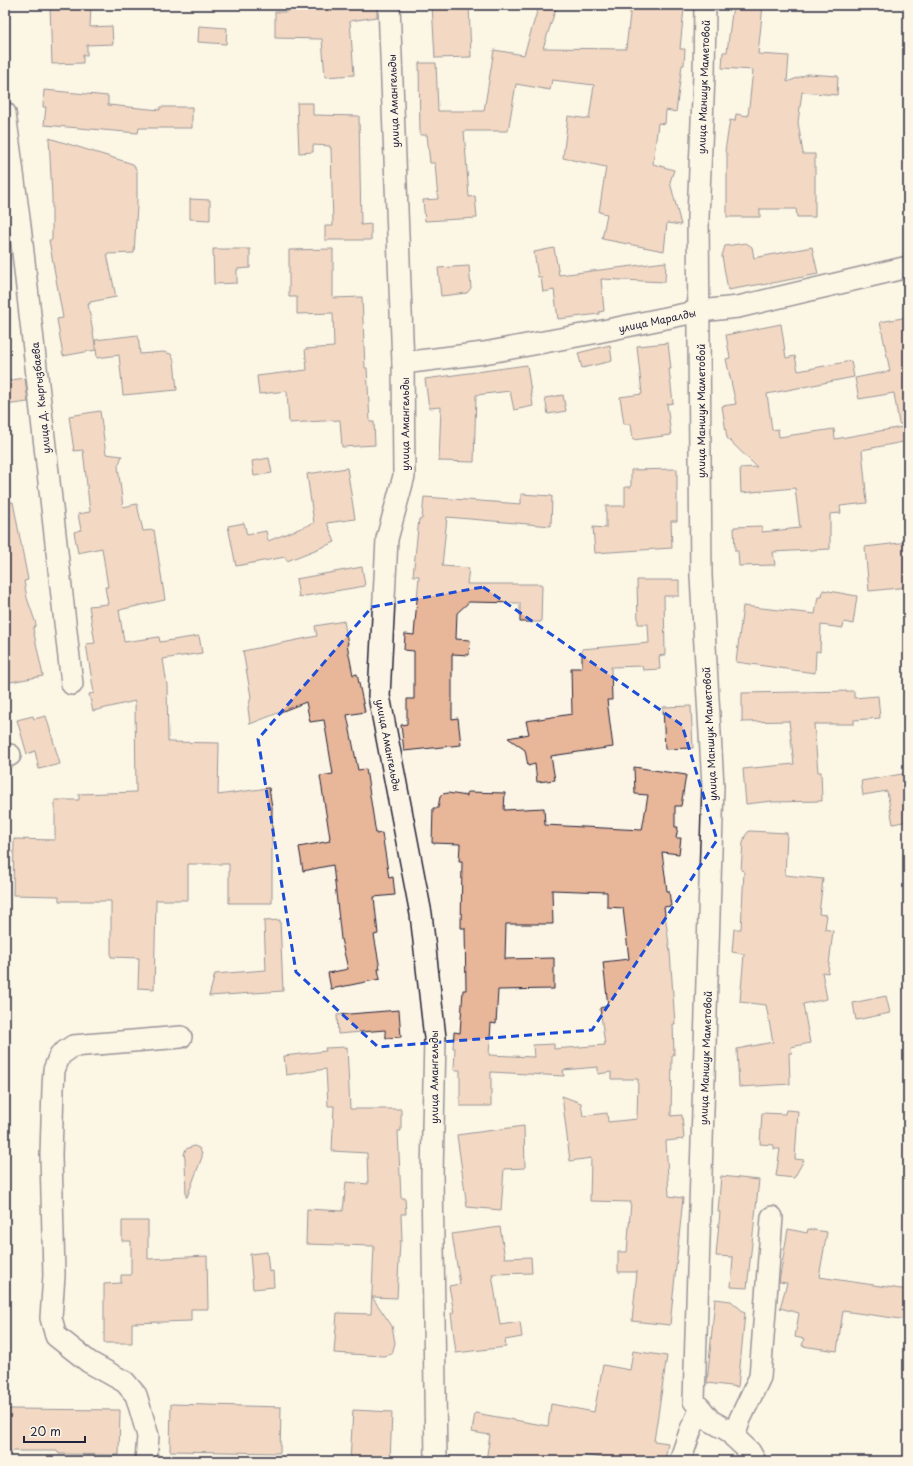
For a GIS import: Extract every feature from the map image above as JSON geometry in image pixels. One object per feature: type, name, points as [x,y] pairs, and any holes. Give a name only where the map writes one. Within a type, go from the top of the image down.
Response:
[{"type":"street","name":"улица Амангельды","points":[[390,5],[404,363],[404,476],[388,539],[379,696],[421,914],[435,1038],[432,1175],[436,1461]]},
{"type":"street","name":"улица Маншук Маметовой","points":[[705,5],[704,75],[698,217],[700,311],[700,576],[714,786],[694,1360],[694,1401],[711,1421],[729,1431],[750,1452],[756,1461]]},
{"type":"street","name":"улица Д. Кыргызбаева","points":[[5,113],[20,226],[72,684]]},
{"type":"street","name":"улица Маралды","points":[[404,363],[484,353],[593,334],[700,311],[738,306],[908,267]]},
{"type":"street","points":[[146,1461],[148,1436],[136,1395],[125,1382],[89,1362],[56,1336],[51,1318],[54,1275],[51,1155],[54,1070],[60,1055],[73,1046],[181,1037]]},
{"type":"street","points":[[734,1437],[740,1420],[760,1377],[772,1217]]},
{"type":"street","points":[[680,1461],[691,1429],[701,1409]]},
{"type":"highlighted area","points":[[483,587],[682,725],[717,840],[592,1030],[378,1047],[296,972],[258,739],[372,607]]},
{"type":"building","points":[[50,5],[91,5],[90,27],[112,26],[113,44],[87,45],[87,55],[83,55],[83,63],[52,64]]},
{"type":"building","points":[[314,5],[377,5],[377,17],[350,21],[354,75],[325,77],[322,39],[275,38],[275,12],[287,12],[287,7]]},
{"type":"building","points":[[432,5],[469,5],[471,57],[435,58]]},
{"type":"building","points":[[539,5],[557,5],[543,48],[626,49],[631,5],[655,5],[684,8],[680,49],[685,49],[684,65],[682,65],[676,112],[666,110],[665,124],[658,123],[653,164],[674,170],[670,182],[681,225],[667,223],[664,251],[602,239],[607,214],[599,212],[606,167],[563,158],[568,116],[589,119],[594,85],[552,80],[550,90],[516,84],[508,131],[464,131],[469,197],[475,196],[477,218],[425,221],[423,200],[438,199],[435,163],[430,163],[427,135],[420,135],[419,63],[436,63],[438,111],[484,111],[494,50],[524,55]]},
{"type":"building","points":[[733,5],[763,5],[758,54],[789,56],[787,82],[808,74],[838,76],[837,95],[802,92],[798,122],[803,154],[815,154],[815,217],[797,217],[796,209],[760,209],[760,217],[727,217],[727,154],[725,151],[730,120],[735,121],[736,114],[748,116],[753,70],[722,68],[723,52],[727,52]]},
{"type":"building","points":[[199,26],[227,28],[226,44],[198,42]]},
{"type":"building","points":[[44,90],[108,96],[108,105],[160,110],[160,107],[192,107],[192,128],[139,128],[138,133],[44,125],[46,107],[43,107]]},
{"type":"building","points":[[297,103],[313,103],[313,115],[359,116],[361,225],[371,224],[371,240],[325,240],[325,226],[333,226],[331,148],[330,146],[313,145],[313,152],[299,153]]},
{"type":"building","points":[[49,138],[133,164],[137,171],[137,206],[134,253],[107,254],[116,297],[90,302],[90,304],[88,304],[96,350],[63,356],[57,319],[63,318],[49,240],[52,240],[52,196]]},
{"type":"building","points":[[190,199],[210,200],[210,220],[190,219]]},
{"type":"building","points":[[746,243],[752,247],[754,258],[812,247],[818,274],[728,290],[722,256],[725,246]]},
{"type":"building","points":[[554,248],[559,275],[666,262],[665,282],[601,279],[604,311],[599,312],[599,314],[558,319],[554,290],[543,292],[541,277],[538,277],[534,252]]},
{"type":"building","points":[[213,249],[250,249],[250,268],[237,269],[237,283],[214,284]]},
{"type":"building","points":[[333,249],[333,298],[362,297],[365,368],[367,368],[370,422],[374,422],[375,445],[342,447],[340,420],[289,423],[287,391],[259,394],[257,376],[307,370],[305,349],[334,347],[333,313],[297,314],[297,297],[289,297],[289,250]]},
{"type":"building","points":[[469,266],[471,288],[467,293],[441,296],[438,268]]},
{"type":"building","points":[[908,317],[908,423],[899,424],[894,393],[859,399],[855,378],[890,371],[880,322]]},
{"type":"building","points":[[781,324],[786,358],[795,356],[798,371],[851,361],[854,377],[767,394],[772,430],[778,429],[779,437],[834,429],[835,439],[908,426],[908,441],[862,450],[867,503],[840,506],[841,513],[830,514],[830,549],[773,552],[775,565],[739,566],[738,551],[735,551],[734,527],[762,526],[762,532],[800,528],[795,488],[741,493],[740,468],[757,467],[727,438],[722,406],[736,404],[726,359],[730,358],[726,335]]},
{"type":"building","points":[[138,335],[140,354],[163,352],[171,354],[174,361],[177,390],[123,395],[119,355],[97,358],[95,340]]},
{"type":"building","points":[[668,343],[673,403],[667,404],[671,435],[633,440],[631,424],[624,424],[620,397],[642,394],[637,346]]},
{"type":"building","points":[[610,345],[612,361],[582,368],[578,353]]},
{"type":"building","points":[[527,365],[533,406],[514,410],[510,391],[476,395],[474,462],[439,461],[441,407],[429,408],[425,379]]},
{"type":"building","points":[[25,378],[28,402],[5,405],[5,385],[11,384],[11,380]]},
{"type":"building","points":[[563,395],[566,411],[548,414],[545,398]]},
{"type":"building","points":[[100,411],[106,454],[122,456],[118,466],[123,507],[137,504],[143,531],[154,530],[165,600],[119,610],[124,642],[159,637],[160,642],[199,636],[202,653],[163,659],[167,685],[168,742],[219,743],[218,795],[269,788],[272,807],[272,903],[229,903],[229,864],[188,864],[188,900],[156,900],[154,989],[138,988],[139,958],[111,957],[111,901],[59,901],[59,896],[13,895],[14,839],[55,840],[55,800],[79,800],[79,794],[136,792],[135,701],[93,711],[89,694],[94,693],[86,644],[95,643],[89,606],[108,604],[105,587],[108,587],[102,548],[78,553],[74,532],[81,530],[78,514],[90,512],[83,450],[74,451],[69,416]]},
{"type":"building","points":[[269,458],[272,473],[254,476],[252,461]]},
{"type":"building","points":[[347,468],[355,519],[327,523],[335,542],[287,561],[285,557],[236,566],[228,526],[244,523],[247,535],[266,531],[268,541],[314,523],[307,474]]},
{"type":"building","points":[[677,469],[677,521],[671,521],[672,548],[595,553],[593,527],[606,528],[606,506],[625,506],[625,487],[631,487],[631,470]]},
{"type":"building","points":[[521,494],[552,496],[551,526],[447,517],[442,566],[469,568],[467,584],[542,584],[541,622],[520,622],[520,603],[469,602],[457,613],[456,639],[470,640],[469,655],[452,654],[452,719],[458,718],[461,745],[404,751],[401,725],[407,724],[407,699],[414,699],[414,651],[404,650],[405,634],[414,635],[419,576],[413,576],[419,519],[422,519],[424,497],[521,504]]},
{"type":"building","points":[[13,502],[28,580],[24,581],[27,598],[36,624],[33,629],[43,676],[5,683],[5,503]]},
{"type":"building","points":[[908,542],[908,587],[869,591],[865,547]]},
{"type":"building","points":[[362,567],[365,586],[299,597],[296,579]]},
{"type":"building","points":[[637,580],[679,580],[679,596],[664,596],[665,655],[659,656],[660,669],[643,670],[642,666],[611,667],[612,700],[607,700],[613,747],[551,756],[555,780],[537,782],[535,764],[528,766],[525,750],[508,738],[529,734],[526,721],[572,714],[571,668],[582,668],[582,649],[649,643],[648,624],[638,624]]},
{"type":"building","points":[[823,590],[857,596],[853,624],[844,622],[843,628],[821,625],[820,652],[816,651],[815,673],[736,662],[743,606],[815,614],[818,597],[822,597]]},
{"type":"building","points":[[344,621],[353,675],[357,674],[365,712],[347,715],[358,770],[366,769],[376,834],[382,833],[389,878],[393,877],[395,895],[374,897],[378,934],[374,935],[380,969],[378,969],[380,979],[331,989],[328,973],[348,969],[341,939],[333,865],[303,871],[299,847],[330,841],[320,776],[333,774],[324,720],[310,722],[306,702],[250,724],[248,708],[251,697],[243,651],[317,636],[315,626]]},
{"type":"building","points":[[854,691],[854,698],[878,696],[880,718],[854,720],[854,724],[814,724],[818,772],[821,772],[822,801],[771,802],[772,801],[746,804],[743,769],[794,764],[789,721],[742,722],[742,693]]},
{"type":"building","points":[[691,706],[693,748],[665,749],[663,707]]},
{"type":"building","points":[[33,716],[34,719],[46,716],[60,764],[39,769],[35,751],[27,754],[17,720]]},
{"type":"building","points":[[634,767],[686,775],[681,806],[675,806],[675,827],[678,827],[676,838],[681,838],[679,854],[662,852],[667,891],[669,891],[671,906],[664,907],[670,952],[675,1024],[673,1024],[674,1055],[672,1055],[671,1116],[682,1115],[684,1139],[666,1141],[669,1196],[683,1198],[670,1325],[632,1321],[637,1272],[618,1272],[618,1252],[627,1252],[631,1202],[590,1201],[591,1158],[570,1161],[562,1096],[581,1103],[583,1116],[607,1113],[608,1122],[637,1119],[638,1079],[611,1079],[611,1072],[598,1074],[598,1067],[563,1070],[564,1076],[491,1072],[491,1106],[460,1106],[460,1070],[454,1070],[455,1048],[453,1048],[454,1032],[460,1033],[463,990],[466,990],[465,928],[461,928],[462,861],[459,861],[460,844],[432,843],[433,808],[438,808],[440,797],[443,794],[448,793],[467,796],[467,792],[505,793],[504,810],[544,808],[545,825],[642,830],[648,795],[635,794]],"holes":[[[552,890],[607,892],[607,907],[623,908],[629,959],[603,962],[608,1006],[600,1008],[605,1045],[554,1049],[554,1044],[533,1045],[534,1057],[489,1055],[491,1023],[496,1024],[498,990],[554,989],[554,958],[505,959],[506,924],[553,924]]]},
{"type":"building","points":[[908,773],[908,788],[904,789],[908,810],[908,821],[893,824],[887,791],[863,795],[861,781]]},
{"type":"building","points":[[749,831],[787,833],[785,875],[823,879],[819,914],[827,915],[825,929],[833,931],[828,973],[822,972],[827,999],[803,1004],[810,1043],[791,1047],[792,1053],[789,1053],[790,1084],[739,1087],[737,1049],[773,1042],[766,1005],[740,1002],[744,954],[732,952],[734,929],[741,929],[744,871],[741,870],[743,843],[745,836]]},
{"type":"building","points":[[280,920],[283,991],[209,996],[215,974],[266,970],[264,921]]},
{"type":"building","points":[[886,996],[890,1013],[856,1020],[853,1003]]},
{"type":"building","points":[[399,1010],[401,1037],[386,1038],[385,1030],[338,1034],[337,1015]]},
{"type":"building","points":[[347,1047],[350,1109],[401,1109],[401,1131],[398,1131],[401,1198],[405,1198],[406,1214],[401,1214],[402,1241],[400,1241],[397,1298],[372,1297],[392,1326],[395,1343],[392,1354],[383,1356],[334,1353],[337,1313],[371,1314],[374,1246],[306,1244],[307,1209],[343,1211],[346,1182],[368,1184],[367,1153],[332,1151],[334,1106],[328,1106],[326,1069],[286,1075],[284,1056],[326,1051],[325,1048]]},
{"type":"building","points":[[786,1110],[798,1111],[795,1159],[804,1160],[794,1178],[776,1176],[780,1149],[774,1149],[774,1145],[760,1144],[762,1113],[785,1114]]},
{"type":"building","points":[[524,1126],[525,1168],[504,1169],[501,1210],[467,1207],[457,1135]]},
{"type":"building","points":[[194,1146],[199,1148],[202,1157],[186,1197],[184,1154],[186,1149]]},
{"type":"building","points":[[721,1176],[759,1180],[747,1288],[731,1287],[733,1257],[716,1256],[720,1212],[718,1212]]},
{"type":"building","points":[[122,1221],[148,1221],[148,1259],[207,1256],[208,1309],[191,1309],[191,1321],[132,1323],[132,1343],[104,1343],[104,1284],[121,1283],[121,1275],[131,1275],[131,1241],[122,1241]]},
{"type":"building","points":[[500,1227],[505,1258],[531,1257],[532,1273],[492,1274],[500,1325],[520,1322],[522,1337],[505,1340],[506,1347],[456,1353],[451,1313],[454,1313],[449,1286],[460,1284],[452,1234]]},
{"type":"building","points":[[788,1229],[807,1233],[808,1229],[827,1232],[819,1277],[908,1290],[908,1320],[843,1311],[837,1351],[802,1346],[804,1339],[795,1337],[799,1313],[780,1308],[787,1283],[779,1282]]},
{"type":"building","points":[[267,1252],[269,1272],[273,1271],[274,1287],[253,1289],[250,1254]]},
{"type":"building","points":[[715,1299],[731,1301],[745,1313],[738,1387],[707,1383]]},
{"type":"building","points":[[633,1351],[667,1356],[654,1441],[668,1443],[665,1461],[624,1461],[582,1455],[581,1461],[486,1461],[490,1435],[472,1432],[475,1413],[548,1426],[551,1404],[594,1412],[603,1365],[630,1370]]},
{"type":"building","points":[[171,1404],[281,1407],[280,1453],[170,1451]]},
{"type":"building","points":[[9,1409],[120,1410],[119,1455],[59,1454],[57,1451],[9,1451]]},
{"type":"building","points":[[353,1410],[392,1412],[390,1461],[350,1461]]}]
